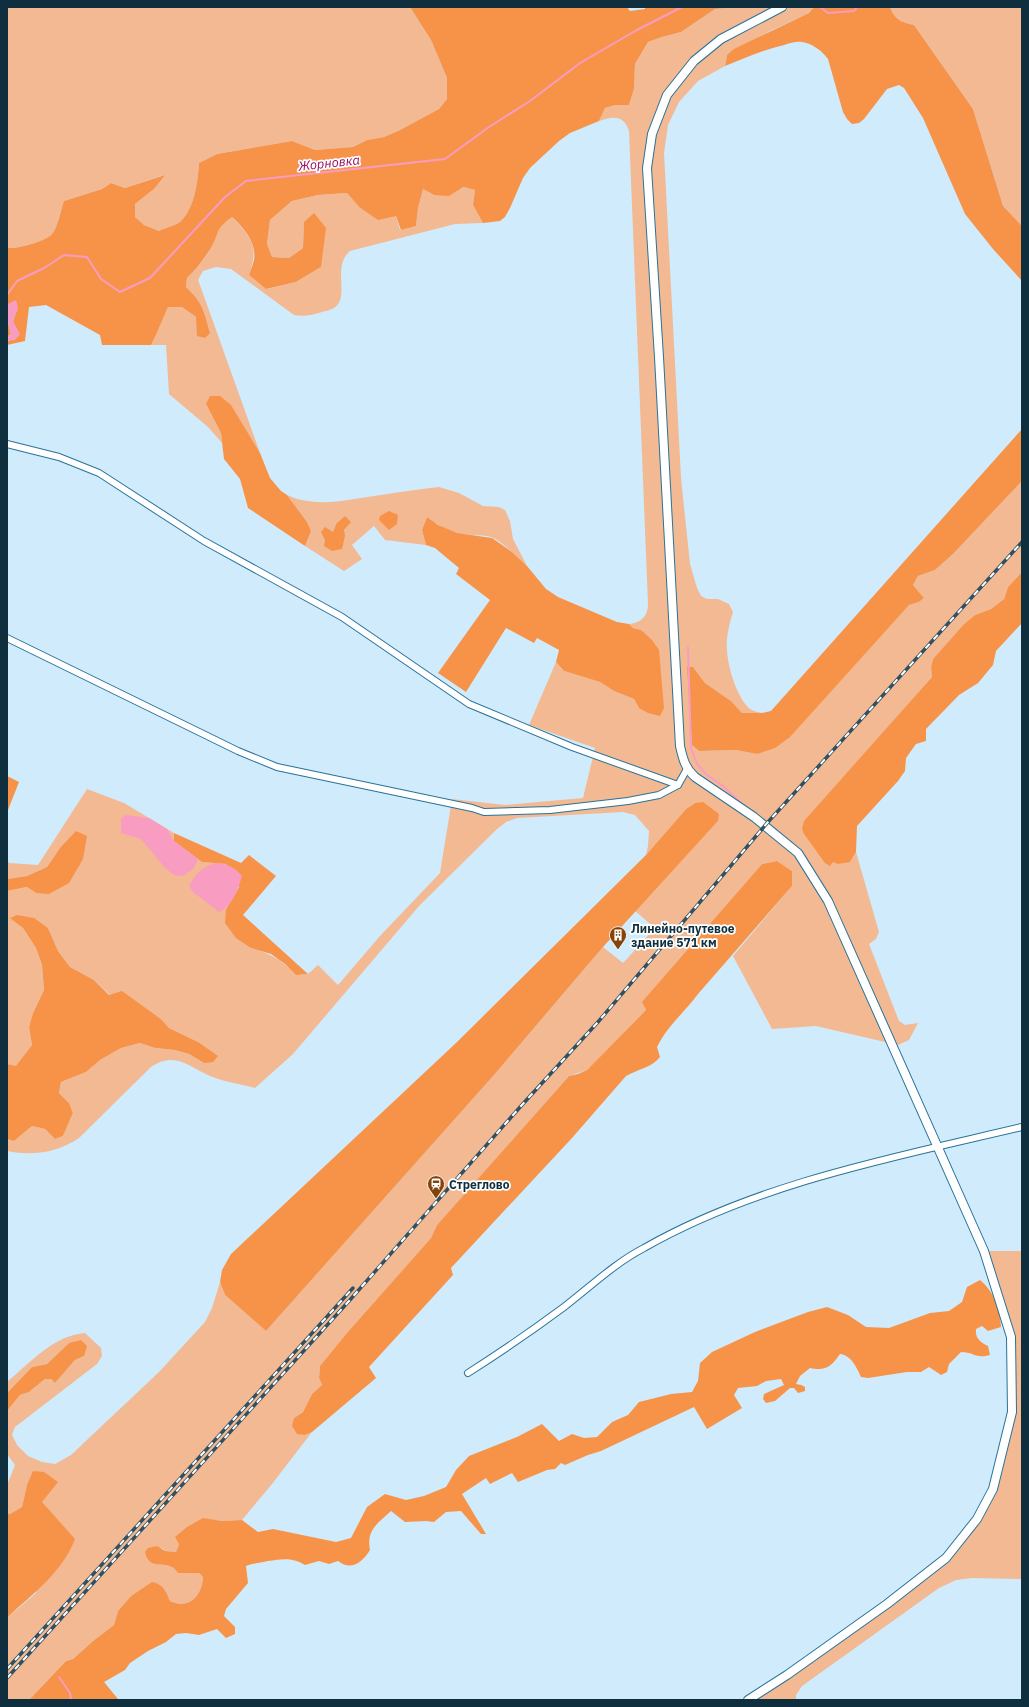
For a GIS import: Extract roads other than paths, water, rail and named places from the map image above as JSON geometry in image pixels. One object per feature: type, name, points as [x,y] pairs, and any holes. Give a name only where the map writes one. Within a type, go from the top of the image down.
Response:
[{"type":"street","points":[[748,1700],[787,1675],[887,1604],[946,1558],[976,1519],[993,1489],[1012,1412],[1012,1337],[984,1251],[828,901],[798,853],[754,817],[695,778],[687,769],[683,761],[680,746],[659,357],[647,168],[652,134],[667,95],[694,61],[721,39],[782,7]]},
{"type":"street","points":[[7,444],[59,457],[99,473],[204,541],[342,617],[469,704],[572,747],[678,785]]},
{"type":"street","points":[[7,638],[238,751],[277,767],[472,808],[484,812],[550,810],[628,802],[658,795],[678,785],[687,769]]},
{"type":"street","points":[[468,1373],[543,1323],[642,1248],[677,1230],[752,1199],[822,1177],[938,1146],[1022,1127]]},
{"type":"waterway","name":"Жорновка","points":[[7,295],[17,281],[44,268],[64,255],[87,257],[101,279],[120,292],[150,278],[225,197],[246,181],[445,159],[489,127],[530,101],[580,63],[637,30],[682,7]]},
{"type":"waterway","name":"Жорновка","points":[[820,7],[828,13],[854,11],[857,7]]},
{"type":"waterway","points":[[688,647],[691,748],[697,764],[706,774],[723,786],[742,804]]},
{"type":"waterway","points":[[59,1677],[70,1693],[71,1700]]},
{"type":"railway","points":[[7,1678],[349,1301],[521,1106],[598,1022],[768,822],[1022,542]]},
{"type":"railway","points":[[7,1669],[353,1288]]},
{"type":"place","name":"Линейно-путевое здание 571 км","points":[[618,950]]},
{"type":"place","name":"Стреглово","points":[[436,1199]]}]
